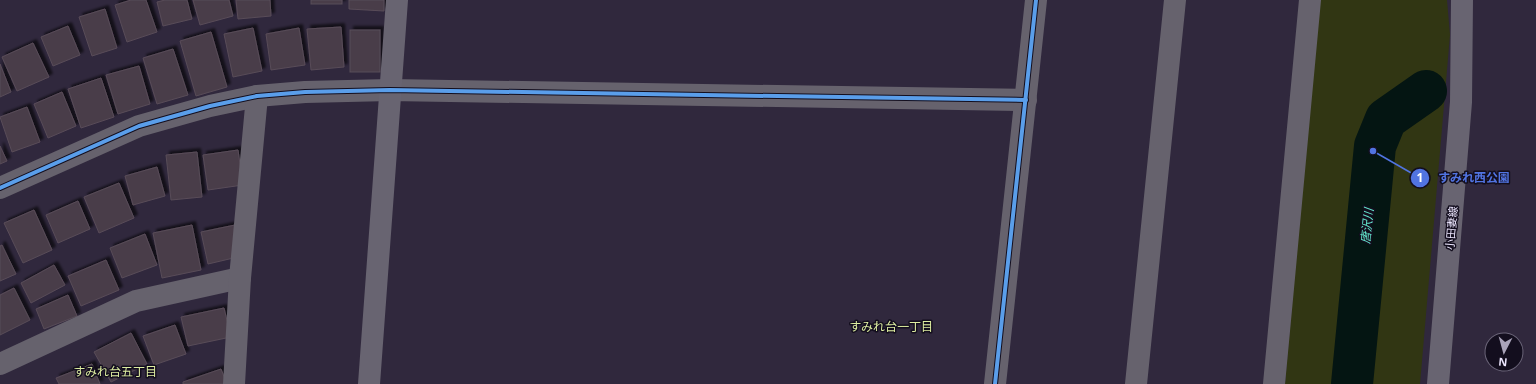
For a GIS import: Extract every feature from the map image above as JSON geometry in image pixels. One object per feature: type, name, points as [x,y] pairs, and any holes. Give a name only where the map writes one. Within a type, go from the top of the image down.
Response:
[{"type":"street","points":[[369,384],[397,0]]},
{"type":"street","points":[[995,384],[1036,0]]},
{"type":"street","points":[[1136,384],[1175,0]]},
{"type":"street","points":[[1274,384],[1310,0]]},
{"type":"street","name":"小田妻線","points":[[1438,384],[1461,102],[1462,0]]},
{"type":"street","points":[[0,188],[139,126],[210,106],[257,96],[305,92],[390,90],[1026,100]]},
{"type":"street","points":[[234,384],[240,278],[257,96]]},
{"type":"street","points":[[0,364],[136,301],[240,278]]},
{"type":"green space","points":[[1319,0],[1447,0],[1450,35],[1420,384],[1285,384]]},
{"type":"building","points":[[131,0],[146,0],[157,32],[127,42],[115,5]]},
{"type":"building","points":[[165,0],[187,0],[192,19],[163,26],[157,2]]},
{"type":"building","points":[[193,0],[229,0],[233,16],[200,25]]},
{"type":"building","points":[[236,0],[270,0],[271,16],[238,19]]},
{"type":"building","points":[[311,0],[342,0],[342,4],[311,4]]},
{"type":"building","points":[[349,0],[384,0],[384,11],[349,9]]},
{"type":"building","points":[[105,9],[117,48],[92,56],[79,17]]},
{"type":"building","points":[[68,26],[80,55],[53,66],[41,37]]},
{"type":"building","points":[[341,27],[344,67],[311,70],[307,29]]},
{"type":"building","points":[[253,28],[262,71],[233,77],[224,34]]},
{"type":"building","points":[[299,28],[305,65],[271,70],[266,34]]},
{"type":"building","points":[[350,30],[380,30],[380,72],[350,72]]},
{"type":"building","points":[[211,32],[227,87],[196,96],[180,41]]},
{"type":"building","points":[[33,43],[49,77],[17,91],[2,57]]},
{"type":"building","points":[[173,49],[188,95],[157,104],[143,58]]},
{"type":"building","points":[[0,64],[11,92],[0,97]]},
{"type":"building","points":[[139,66],[150,104],[118,114],[106,75]]},
{"type":"building","points":[[101,78],[114,117],[81,128],[68,89]]},
{"type":"building","points":[[62,92],[76,126],[48,138],[34,104]]},
{"type":"building","points":[[27,107],[40,142],[12,152],[0,117]]},
{"type":"building","points":[[0,146],[7,161],[0,164]]},
{"type":"building","points":[[238,150],[243,185],[208,190],[203,155]]},
{"type":"building","points":[[197,152],[202,197],[171,200],[166,155]]},
{"type":"building","points":[[157,167],[165,196],[133,205],[125,176]]},
{"type":"building","points":[[119,183],[134,218],[99,233],[84,197]]},
{"type":"building","points":[[78,201],[90,229],[58,243],[46,215]]},
{"type":"building","points":[[34,210],[52,250],[23,263],[4,223]]},
{"type":"building","points":[[192,225],[201,270],[162,278],[153,233]]},
{"type":"building","points":[[235,225],[242,256],[208,264],[201,232]]},
{"type":"building","points":[[145,234],[157,265],[122,278],[110,248]]},
{"type":"building","points":[[2,245],[16,274],[0,281],[0,246]]},
{"type":"building","points":[[106,260],[119,290],[81,306],[68,276]]},
{"type":"building","points":[[54,265],[65,285],[31,303],[21,283]]},
{"type":"building","points":[[14,288],[30,320],[0,335],[0,295]]},
{"type":"building","points":[[68,295],[77,316],[44,329],[36,309]]},
{"type":"building","points":[[224,308],[231,337],[188,346],[181,317]]},
{"type":"building","points":[[175,325],[186,354],[154,365],[143,336]]},
{"type":"building","points":[[131,333],[147,364],[111,382],[94,352]]},
{"type":"building","points":[[92,364],[100,384],[59,384],[56,378]]},
{"type":"building","points":[[221,369],[227,384],[183,384],[183,382]]},
{"type":"waterway","name":"唐沢川","points":[[1352,384],[1375,146],[1386,119],[1426,91]]},
{"type":"cycle path","points":[[995,384],[1036,0]]},
{"type":"cycle path","points":[[0,188],[139,126],[210,106],[257,96],[305,92],[390,90],[1026,100]]},
{"type":"place","name":"すみれ西公園","points":[[1373,151]]},
{"type":"district","name":"すみれ台一丁目","points":[[891,326]]},
{"type":"district","name":"すみれ台五丁目","points":[[115,371]]}]
